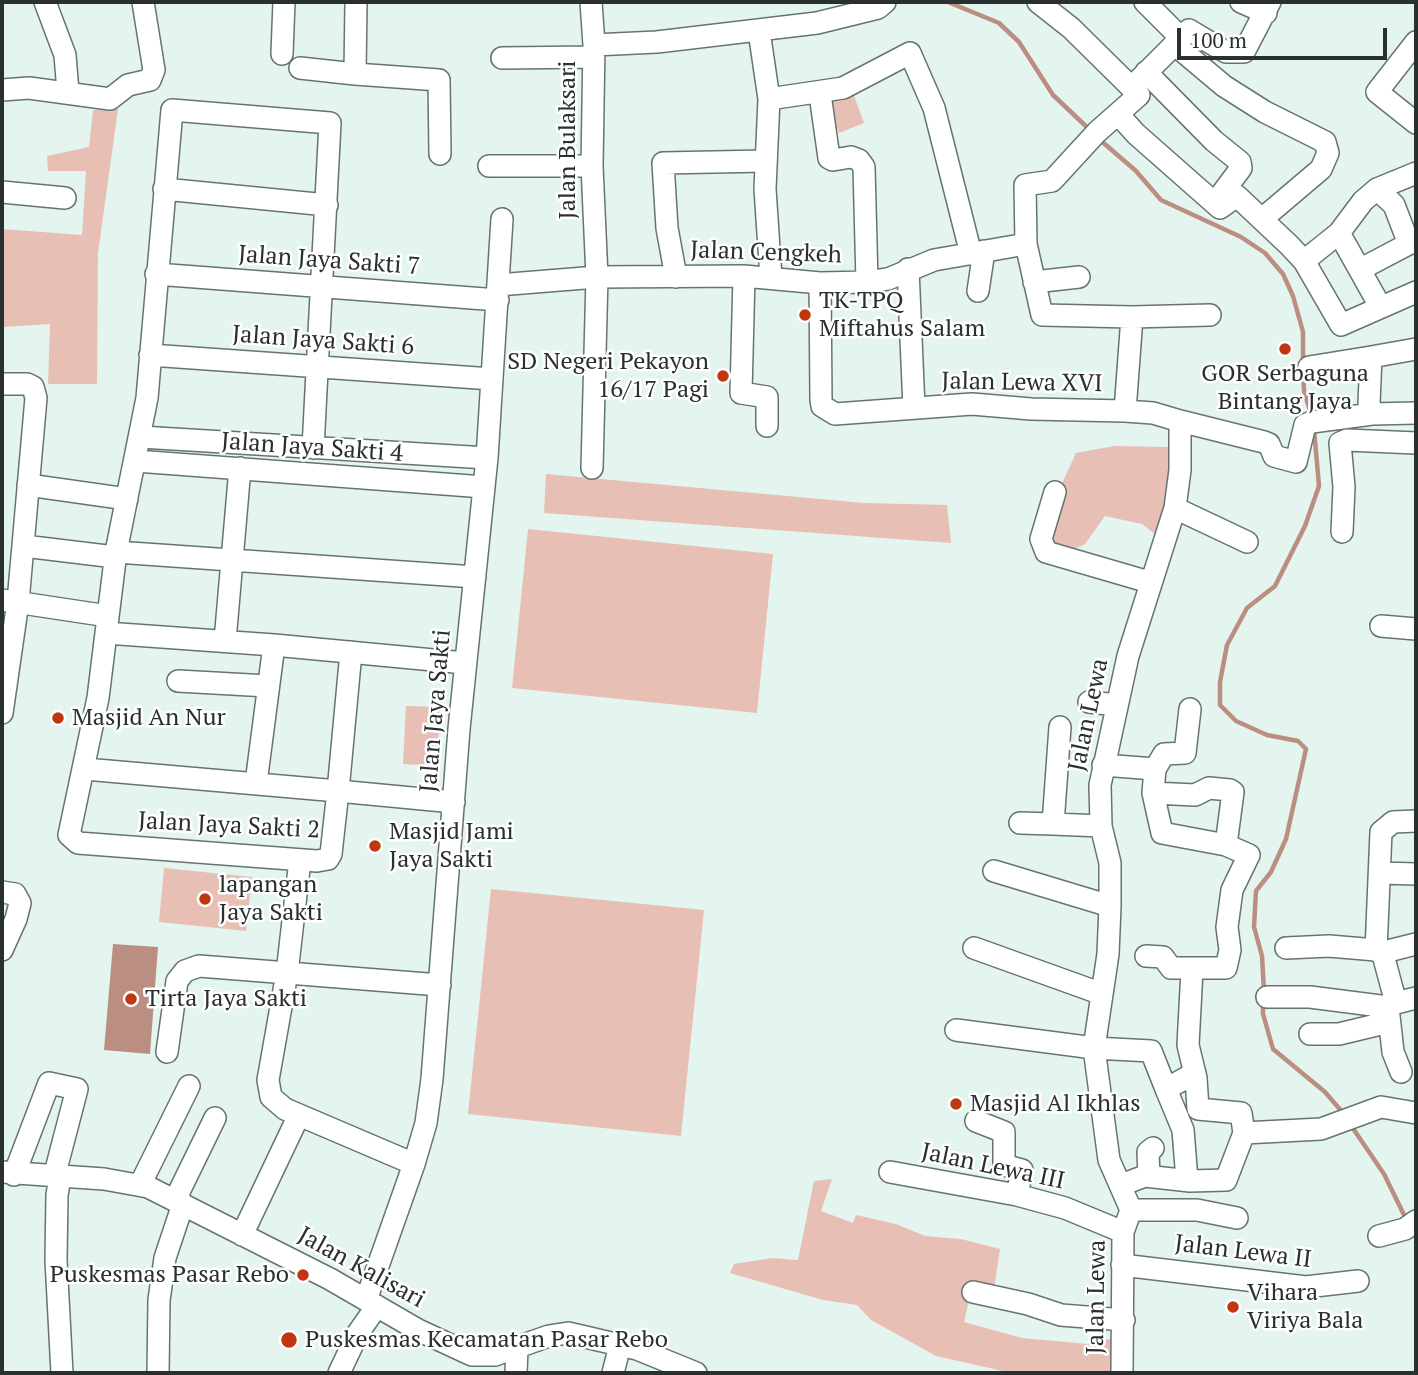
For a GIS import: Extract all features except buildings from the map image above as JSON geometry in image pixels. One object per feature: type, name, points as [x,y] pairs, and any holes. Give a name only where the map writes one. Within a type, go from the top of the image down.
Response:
[{"type":"street","points":[[45,2],[65,55],[68,92]]},
{"type":"street","points":[[2,90],[29,88],[110,99],[128,85],[145,83],[153,78],[155,70],[143,2]]},
{"type":"street","points":[[282,54],[284,2]]},
{"type":"street","points":[[355,74],[356,2]]},
{"type":"street","name":"Jalan Bulaksari","points":[[591,2],[594,51],[592,166],[597,277],[592,468]]},
{"type":"street","points":[[502,58],[594,51],[836,20],[878,8],[885,2]]},
{"type":"street","points":[[1038,2],[1139,79],[1240,162],[1241,168],[1215,203]]},
{"type":"street","points":[[1145,2],[1224,86],[1265,112],[1325,142],[1328,153],[1321,169],[1262,219]]},
{"type":"street","points":[[1210,315],[1043,316],[1026,244],[1025,186],[1052,181],[1094,135],[1139,96],[1139,79],[1180,37],[1193,31],[1226,52],[1240,54],[1248,47],[1268,8],[1241,2]]},
{"type":"street","points":[[759,31],[769,99],[765,161],[771,278]]},
{"type":"street","points":[[1416,42],[1377,92],[1416,123]]},
{"type":"street","points":[[769,99],[820,94],[856,82],[910,53],[934,108],[978,253],[978,291]]},
{"type":"street","points":[[300,68],[439,80],[440,154]]},
{"type":"street","points":[[820,94],[829,158],[833,160],[851,157],[859,160],[864,167],[867,282]]},
{"type":"street","points":[[85,769],[116,554],[141,437],[172,110],[326,121],[330,125],[313,448]]},
{"type":"street","points":[[1118,114],[1136,134],[1215,203],[1223,208],[1237,196],[1262,219],[1304,261],[1343,325],[1416,292]]},
{"type":"street","points":[[676,277],[667,228],[663,163],[765,161]]},
{"type":"street","points":[[488,166],[592,166]]},
{"type":"street","points":[[1304,261],[1339,233],[1363,201],[1377,190],[1416,173]]},
{"type":"street","points":[[164,189],[327,205]]},
{"type":"street","points":[[1361,269],[1413,242],[1394,205],[1377,190]]},
{"type":"street","points":[[2,192],[65,198]]},
{"type":"street","name":"Jalan Jaya Sakti","points":[[339,1373],[371,1303],[426,1123],[440,985],[465,663],[487,458],[502,219]]},
{"type":"street","points":[[1339,233],[1380,306]]},
{"type":"street","name":"Jalan Cengkeh","points":[[498,293],[597,277],[744,276],[820,284],[867,282],[888,279],[934,260],[1026,244]]},
{"type":"street","points":[[908,269],[914,408]]},
{"type":"street","name":"Jalan Jaya Sakti 7","points":[[156,274],[322,287],[498,293]]},
{"type":"street","points":[[744,276],[741,393],[767,397],[767,426]]},
{"type":"street","points":[[1034,282],[1079,277]]},
{"type":"street","name":"Jalan Lewa XVI","points":[[820,284],[821,400],[822,406],[835,414],[972,404],[1031,409],[1125,411]]},
{"type":"street","points":[[1132,317],[1125,411],[1153,413],[1264,442],[1269,444],[1274,456],[1295,462],[1305,425],[1372,414],[1416,413]]},
{"type":"street","points":[[1309,367],[1416,349]]},
{"type":"street","name":"Jalan Jaya Sakti 6","points":[[150,355],[492,379]]},
{"type":"street","points":[[1371,357],[1369,403],[1372,414]]},
{"type":"street","points":[[2,384],[27,384],[36,391],[24,546],[10,601],[2,713]]},
{"type":"street","name":"Jalan Lewa","points":[[1122,1373],[1123,1233],[1131,1210],[1110,1160],[1094,1048],[1110,906],[1110,863],[1101,826],[1102,765],[1149,582],[1175,508],[1180,470],[1180,421]]},
{"type":"street","points":[[141,437],[487,458]]},
{"type":"street","points":[[1342,532],[1344,487],[1340,443],[1347,440],[1416,443]]},
{"type":"street","name":"Jalan Jaya Sakti 4","points":[[136,461],[484,487]]},
{"type":"street","points":[[225,641],[240,468]]},
{"type":"street","points":[[28,485],[127,499]]},
{"type":"street","points":[[1055,492],[1041,539],[1046,552],[1149,582]]},
{"type":"street","points":[[1175,508],[1247,542]]},
{"type":"street","points":[[24,546],[475,578]]},
{"type":"street","points":[[10,601],[107,624],[225,641],[465,663]]},
{"type":"street","points":[[1381,626],[1416,629]]},
{"type":"street","points":[[256,783],[274,645]]},
{"type":"street","points":[[338,791],[351,652]]},
{"type":"street","points":[[178,681],[268,686]]},
{"type":"street","points":[[1088,702],[1117,705]]},
{"type":"street","points":[[1146,956],[1163,957],[1171,968],[1219,971],[1226,968],[1229,961],[1227,927],[1232,890],[1249,855],[1226,845],[1162,834],[1153,793],[1155,769],[1164,754],[1185,753],[1190,709]]},
{"type":"street","points":[[1053,824],[1060,726]]},
{"type":"street","points":[[1102,765],[1155,769]]},
{"type":"street","name":"Jalan Jaya Sakti 2","points":[[338,791],[328,859],[300,860],[78,843],[73,841],[68,829],[85,769],[256,783],[454,802]]},
{"type":"street","points":[[1153,793],[1195,796],[1209,788],[1233,792],[1226,845]]},
{"type":"street","points":[[1401,1072],[1393,1052],[1397,1008],[1379,951],[1383,829],[1393,822],[1416,821]]},
{"type":"street","points":[[1020,823],[1101,826]]},
{"type":"street","points":[[300,860],[287,973],[268,1088],[277,1105],[414,1164]]},
{"type":"street","points":[[994,871],[1110,906]]},
{"type":"street","points":[[1381,873],[1416,874]]},
{"type":"street","points":[[2,892],[15,894],[20,903],[2,950]]},
{"type":"street","points":[[1286,948],[1329,946],[1379,951],[1416,944]]},
{"type":"street","points":[[974,948],[1041,969],[1102,994]]},
{"type":"street","points":[[167,1052],[177,981],[185,971],[199,966],[440,985]]},
{"type":"street","points":[[1121,1185],[1149,1176],[1226,1180],[1244,1133],[1241,1113],[1198,1109],[1195,1073],[1188,1045],[1192,970]]},
{"type":"street","points":[[1267,997],[1310,997],[1397,1008]]},
{"type":"street","points":[[1310,1034],[1339,1034],[1397,1008]]},
{"type":"street","points":[[956,1030],[1094,1048],[1151,1051],[1183,1130],[1187,1180]]},
{"type":"street","points":[[1166,1089],[1195,1073]]},
{"type":"street","points":[[8,1173],[48,1083],[77,1089],[57,1177],[56,1260],[62,1373]]},
{"type":"street","points":[[140,1185],[189,1086]]},
{"type":"street","points":[[1244,1133],[1321,1129],[1381,1107],[1416,1113]]},
{"type":"street","points":[[242,1236],[299,1115]]},
{"type":"street","points":[[158,1373],[159,1300],[165,1258],[179,1202],[215,1118]]},
{"type":"street","points":[[976,1121],[1004,1132],[1004,1165],[1022,1170],[1017,1195]]},
{"type":"street","points":[[1149,1176],[1148,1152],[1153,1148]]},
{"type":"street","name":"Jalan Lewa III","points":[[890,1172],[1017,1195],[1065,1208],[1123,1233]]},
{"type":"street","name":"Jalan Kalisari","points":[[8,1173],[140,1185],[179,1202],[371,1303],[468,1364],[561,1333],[620,1345],[696,1373]]},
{"type":"street","points":[[1131,1210],[1197,1210],[1237,1218]]},
{"type":"street","points":[[1379,1236],[1412,1229]]},
{"type":"street","name":"Jalan Lewa II","points":[[1122,1265],[1306,1287],[1358,1281]]},
{"type":"street","points":[[973,1292],[1017,1301],[1061,1315],[1124,1320]]},
{"type":"street","points":[[613,1373],[620,1345]]},
{"type":"street","points":[[516,1373],[517,1349]]},
{"type":"shaded area","points":[[851,88],[864,123],[839,133],[825,98]]},
{"type":"shaded area","points":[[118,109],[98,253],[97,384],[48,384],[50,324],[2,327],[2,229],[82,235],[86,171],[48,171],[47,156],[89,147],[93,110]]},
{"type":"shaded area","points":[[1114,446],[1168,447],[1173,503],[1155,534],[1142,524],[1105,516],[1085,544],[1066,553],[1037,549],[1055,512],[1063,481],[1076,453]]},
{"type":"shaded area","points":[[546,474],[864,503],[947,505],[951,543],[544,513]]},
{"type":"shaded area","points":[[528,529],[773,554],[757,713],[512,688]]},
{"type":"shaded area","points":[[406,706],[440,707],[437,766],[403,764]]},
{"type":"shaded area","name":"lapangan Jaya Sakti","points":[[164,868],[252,877],[246,931],[159,922]]},
{"type":"shaded area","points":[[491,889],[704,910],[681,1136],[468,1114]]},
{"type":"shaded area","name":"Tirta Jaya Sakti","points":[[113,944],[158,947],[150,1054],[104,1050]]},
{"type":"shaded area","points":[[832,1179],[821,1211],[853,1223],[856,1215],[896,1224],[925,1236],[961,1239],[1000,1249],[994,1289],[972,1287],[964,1322],[1022,1338],[1088,1344],[1114,1338],[1120,1373],[1012,1373],[936,1356],[871,1320],[857,1305],[823,1300],[730,1273],[734,1264],[772,1258],[798,1260],[814,1181]]},
{"type":"waterway","points":[[948,2],[999,23],[1019,42],[1053,95],[1090,130]]},
{"type":"waterway","points":[[1099,139],[1136,171],[1161,200],[1241,237],[1265,253],[1283,274],[1293,296],[1303,332],[1303,362]]},
{"type":"waterway","points":[[1303,371],[1304,391],[1312,417]]},
{"type":"waterway","points":[[1264,991],[1262,956],[1254,927],[1256,891],[1271,872],[1286,839],[1306,749],[1298,741],[1267,735],[1236,721],[1220,705],[1220,682],[1227,645],[1247,608],[1275,586],[1305,526],[1319,486],[1314,429]]},
{"type":"waterway","points":[[1263,1004],[1263,1014],[1273,1049],[1325,1092],[1343,1113]]},
{"type":"waterway","points":[[1350,1124],[1384,1174],[1407,1221]]},
{"type":"place","name":"TK-TPQ Miftahus Salam","points":[[805,315]]},
{"type":"place","name":"GOR Serbaguna Bintang Jaya","points":[[1285,349]]},
{"type":"place","name":"SD Negeri Pekayon 16/17 Pagi","points":[[723,376]]},
{"type":"place","name":"Masjid An Nur","points":[[58,718]]},
{"type":"place","name":"Masjid Jami Jaya Sakti","points":[[375,846]]},
{"type":"place","name":"lapangan Jaya Sakti","points":[[205,899]]},
{"type":"place","name":"Tirta Jaya Sakti","points":[[131,999]]},
{"type":"place","name":"Masjid Al Ikhlas","points":[[956,1104]]},
{"type":"place","name":"Puskesmas Pasar Rebo","points":[[303,1275]]},
{"type":"place","name":"Vihara Viriya Bala","points":[[1233,1307]]},
{"type":"place","name":"Puskesmas Kecamatan Pasar Rebo","points":[[289,1340]]}]
